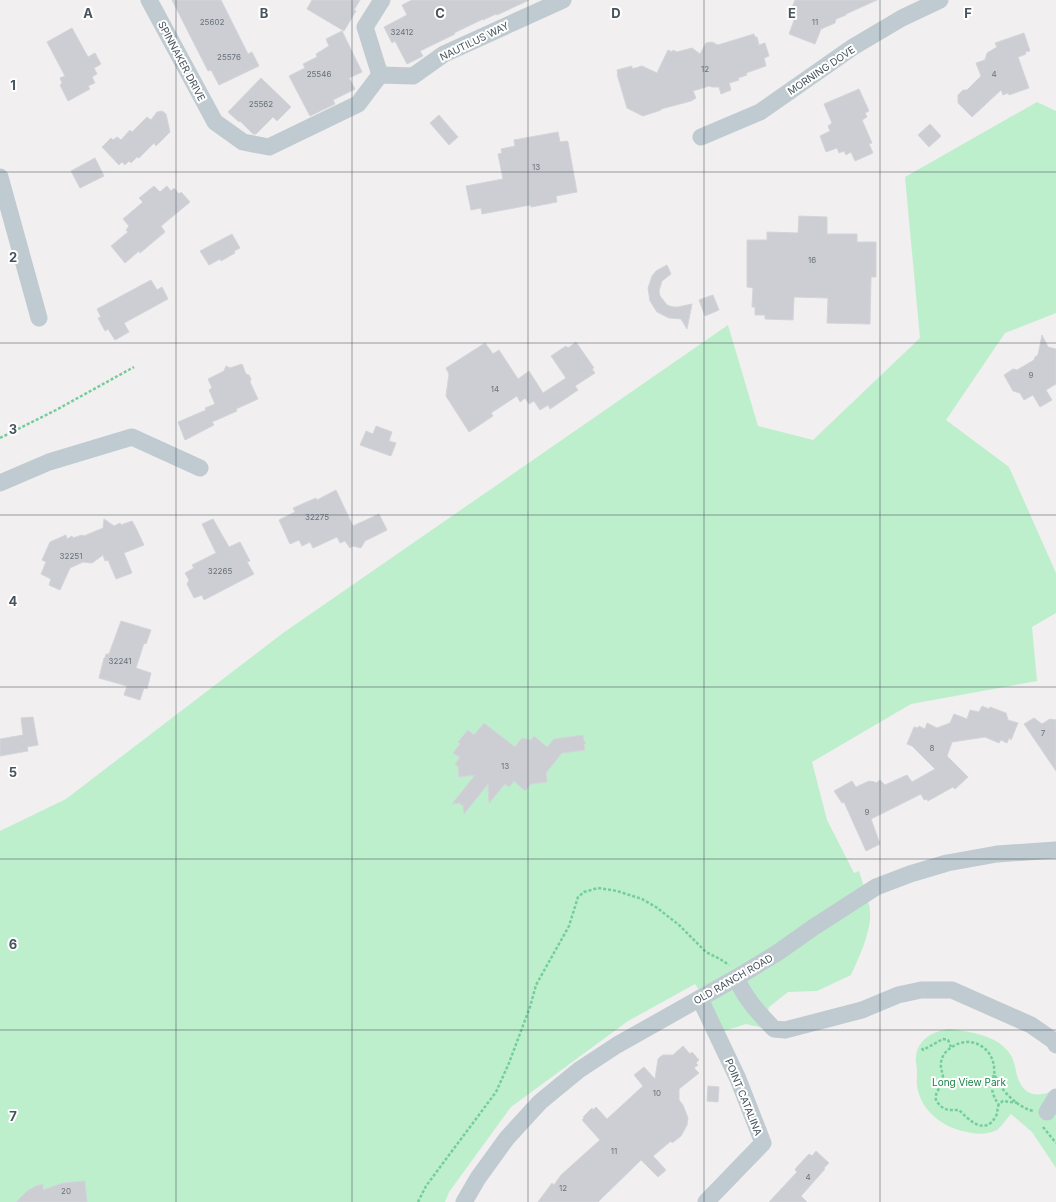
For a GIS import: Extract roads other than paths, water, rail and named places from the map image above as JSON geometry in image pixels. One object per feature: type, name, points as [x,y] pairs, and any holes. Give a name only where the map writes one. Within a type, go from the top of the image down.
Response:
[{"type":"street","name":"SPINNAKER DRIVE","points":[[150,0],[215,122],[243,142],[269,147],[358,104],[380,75]]},
{"type":"street","points":[[380,75],[365,27],[382,0]]},
{"type":"street","name":"NAUTILUS WAY","points":[[380,75],[413,76],[444,54],[563,0]]},
{"type":"street","name":"MORNING DOVE","points":[[701,137],[760,112],[853,48],[902,18],[940,0]]},
{"type":"street","points":[[0,177],[39,318]]},
{"type":"street","points":[[0,483],[49,462],[132,437],[200,468]]},
{"type":"street","name":"OLD RANCH ROAD","points":[[464,1202],[478,1178],[507,1138],[540,1102],[579,1070],[610,1049],[700,999],[777,953],[814,927],[876,888],[910,874],[947,863],[997,854],[1056,850]]},
{"type":"street","points":[[736,978],[745,996],[756,1011],[774,1029],[785,1030],[856,1011],[898,995],[921,990],[952,990],[1031,1025],[1054,1041],[1056,1046]]},
{"type":"street","name":"POINT CATALINA","points":[[700,999],[738,1079],[763,1143],[706,1202]]},
{"type":"street","points":[[1047,1112],[1056,1097]]},
{"type":"park label","name":"Long View Park","points":[[969,1082]]}]
